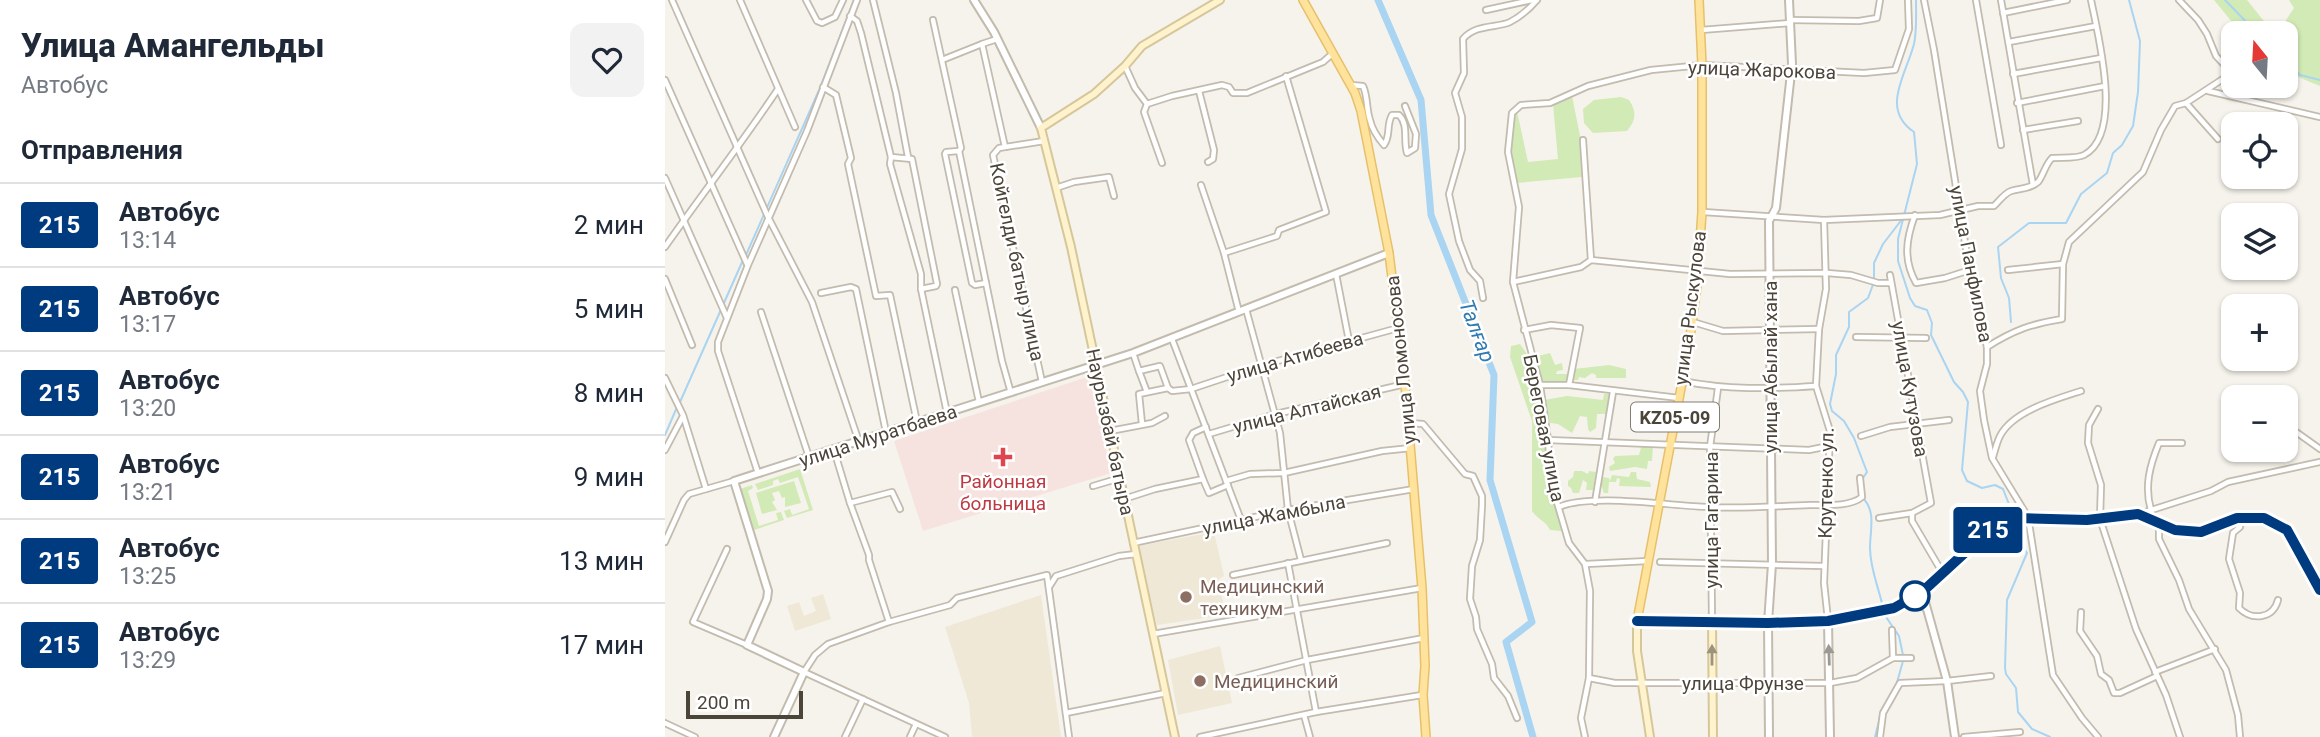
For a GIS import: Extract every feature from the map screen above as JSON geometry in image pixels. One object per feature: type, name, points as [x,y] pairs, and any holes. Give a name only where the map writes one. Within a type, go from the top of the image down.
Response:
[{"type":"main road","points":[[1041,128],[1094,94],[1125,66],[1142,46],[1220,0]]},
{"type":"main road","name":"улица Ломоносова","points":[[1303,0],[1350,85],[1361,111],[1389,253],[1415,489],[1422,588],[1426,737]]},
{"type":"main road","name":"улица Рыскулова","points":[[1650,737],[1637,651],[1637,621],[1679,398],[1699,270],[1702,212],[1702,65],[1699,0]]},
{"type":"main road","name":"Наурызбай батыра","points":[[1041,128],[1096,366],[1175,737]]},
{"type":"main road","points":[[1637,621],[1828,621],[1894,608],[1922,592],[1985,532],[2013,519],[2028,517],[2100,519],[2138,514],[2175,530],[2201,532],[2240,518],[2264,518],[2287,530],[2320,590]]},
{"type":"main road","name":"улица Гагарина","points":[[1712,621],[1713,737]]},
{"type":"street","points":[[740,0],[795,127]]},
{"type":"street","points":[[806,0],[813,16],[822,23],[835,17],[843,0]]},
{"type":"street","points":[[758,474],[718,342],[745,261],[807,131],[857,0]]},
{"type":"street","points":[[873,0],[896,93],[908,158]]},
{"type":"street","points":[[974,0],[997,39],[1041,128]]},
{"type":"street","points":[[1486,10],[1534,0]]},
{"type":"street","points":[[1483,298],[1480,281],[1469,270],[1459,241],[1449,194],[1462,149],[1462,117],[1455,93],[1464,73],[1463,38],[1469,32],[1490,24],[1509,23],[1534,0]]},
{"type":"street","name":"улица Абылай хана","points":[[1769,737],[1768,623],[1772,564],[1769,221],[1776,208],[1780,182],[1791,71],[1789,0]]},
{"type":"street","points":[[1701,30],[1877,18],[1880,0]]},
{"type":"street","name":"улица Жарокова","points":[[1512,113],[1521,105],[1551,103],[1588,86],[1651,70],[1702,65],[1864,73],[1895,70],[1909,29],[1908,0]]},
{"type":"street","name":"улица Панфилова","points":[[1924,0],[1959,210],[1987,347],[1987,363],[1980,391],[1984,420],[1993,458],[2028,517]]},
{"type":"street","points":[[1976,0],[2001,145]]},
{"type":"street","points":[[2001,0],[2033,185]]},
{"type":"street","points":[[2003,13],[2067,0]]},
{"type":"street","points":[[1702,212],[1824,220],[1940,215],[1994,206],[2010,191],[2033,185],[2040,180],[2045,166],[2052,158],[2084,155],[2094,147],[2102,131],[2106,110],[2105,86],[2091,0]]},
{"type":"street","points":[[1987,347],[2022,327],[2062,318],[2063,264],[2069,243],[2143,172],[2161,130],[2175,106],[2186,103],[2232,73],[2216,56],[2198,20],[2179,0]]},
{"type":"street","points":[[674,1],[766,213],[812,302],[859,442]]},
{"type":"street","points":[[850,16],[857,21],[861,33],[891,157],[890,164],[921,275],[921,289],[947,414]]},
{"type":"street","points":[[933,20],[1002,361],[1011,393]]},
{"type":"street","points":[[2009,42],[2096,26]]},
{"type":"street","points":[[942,60],[997,39]]},
{"type":"street","points":[[982,44],[1005,147],[1044,141]]},
{"type":"street","points":[[1147,104],[1222,85],[1229,87],[1233,93],[1247,93],[1323,62],[1333,53]]},
{"type":"street","points":[[2013,74],[2101,58]]},
{"type":"street","points":[[1125,66],[1135,88],[1147,104]]},
{"type":"street","points":[[1224,253],[1277,236],[1279,230],[1326,212],[1286,76]]},
{"type":"street","points":[[665,80],[745,261]]},
{"type":"street","points":[[1350,85],[1363,86],[1367,95],[1369,120],[1384,145],[1388,139],[1389,120],[1392,115],[1402,117],[1405,122],[1407,153],[1415,148],[1416,140],[1405,106]]},
{"type":"street","points":[[2017,103],[2105,86]]},
{"type":"street","points":[[823,87],[836,94],[851,158],[848,164],[876,296],[890,295],[917,423]]},
{"type":"street","points":[[665,247],[710,183],[738,149],[778,89]]},
{"type":"street","points":[[2207,90],[2320,117]]},
{"type":"street","points":[[1199,91],[1214,150],[1213,159],[1208,162]]},
{"type":"street","points":[[2186,103],[2218,139]]},
{"type":"street","points":[[1147,104],[1144,112],[1162,163]]},
{"type":"street","name":"Береговая улица","points":[[1512,113],[1509,152],[1519,207],[1513,282],[1540,385],[1551,482],[1569,542],[1585,564],[1590,591],[1588,678],[1581,718],[1585,737]]},
{"type":"street","points":[[2023,130],[2078,121]]},
{"type":"street","points":[[1583,140],[1591,260]]},
{"type":"street","name":"Койгелди батыр улица","points":[[1005,147],[999,148],[993,155],[1042,383]]},
{"type":"street","points":[[960,151],[946,152],[945,155],[972,283],[986,283]]},
{"type":"street","points":[[891,157],[912,159],[915,171],[937,284],[921,289]]},
{"type":"street","points":[[1056,188],[1074,182],[1109,177],[1114,196]]},
{"type":"street","points":[[665,178],[727,319]]},
{"type":"street","points":[[1201,184],[1276,414],[1283,446],[1288,510],[1300,560]]},
{"type":"street","points":[[1915,215],[1907,235],[1906,254],[1908,269],[1916,283],[1970,270]]},
{"type":"street","name":"Крутенко ул.","points":[[1824,220],[1827,273],[1819,329],[1816,386],[1830,431],[1824,566],[1828,621]]},
{"type":"street","name":"улица Муратбаева","points":[[734,481],[1096,366],[1172,339],[1389,253]]},
{"type":"street","points":[[1513,282],[1581,267],[1591,260],[1730,274],[1827,273],[1891,283]]},
{"type":"street","points":[[2008,270],[2063,264]]},
{"type":"street","points":[[1336,273],[1349,341]]},
{"type":"street","name":"улица Кутузова","points":[[1890,275],[1931,503],[1912,513]]},
{"type":"street","points":[[665,278],[692,345]]},
{"type":"street","points":[[821,293],[852,287],[856,289],[887,433]]},
{"type":"street","points":[[955,290],[979,403]]},
{"type":"street","points":[[761,312],[809,458]]},
{"type":"street","points":[[1692,322],[1723,331],[1819,329]]},
{"type":"street","points":[[1524,330],[1551,325],[1580,328],[1569,385]]},
{"type":"street","name":"улица Атибеева","points":[[1191,389],[1262,365],[1399,328]]},
{"type":"street","points":[[1856,337],[1926,338]]},
{"type":"street","points":[[1172,339],[1241,520]]},
{"type":"street","points":[[1133,353],[1147,392]]},
{"type":"street","points":[[1139,371],[1160,366],[1171,391],[1191,389]]},
{"type":"street","points":[[665,378],[683,415],[706,489]]},
{"type":"street","points":[[1682,381],[1718,388],[1816,386]]},
{"type":"street","name":"улица Алтайская","points":[[1209,434],[1276,414],[1405,384]]},
{"type":"street","points":[[1540,385],[1569,385],[1679,398]]},
{"type":"street","points":[[1142,424],[1139,394],[1168,388]]},
{"type":"street","name":"улица Гагарина","points":[[1712,621],[1710,447],[1718,388]]},
{"type":"street","points":[[1993,458],[2000,435],[2011,422],[2042,404],[2081,390]]},
{"type":"street","points":[[1595,502],[1613,392]]},
{"type":"street","points":[[2098,409],[2089,425],[2088,443],[2101,485],[2100,519],[2136,629],[2181,737]]},
{"type":"street","points":[[665,450],[683,415]]},
{"type":"street","points":[[1109,431],[1165,416]]},
{"type":"street","points":[[1861,436],[1890,427],[1949,419]]},
{"type":"street","points":[[1409,423],[1423,424],[1465,474],[1473,476],[1478,485],[1482,505],[1480,540],[1472,566],[1470,599],[1476,617],[1476,629],[1492,664],[1494,678],[1508,695],[1517,718]]},
{"type":"street","points":[[1206,427],[1193,433],[1189,440],[1209,493],[1250,474],[1284,473],[1382,451],[1411,448]]},
{"type":"street","points":[[2298,433],[2320,449]]},
{"type":"street","points":[[1548,440],[1809,450],[1829,446]]},
{"type":"street","points":[[2151,510],[2147,496],[2150,466],[2159,443],[2182,443]]},
{"type":"street","points":[[834,450],[889,622]]},
{"type":"street","points":[[2138,514],[2211,491],[2228,482],[2320,462]]},
{"type":"street","points":[[1093,486],[1120,478]]},
{"type":"street","points":[[1559,507],[1569,502],[1710,507],[1826,505],[1856,502],[1862,497],[1860,478]]},
{"type":"street","points":[[1124,499],[1203,479]]},
{"type":"street","points":[[665,542],[687,497],[734,481],[768,591],[747,645]]},
{"type":"street","name":"улица Жамбыла","points":[[1133,542],[1288,510],[1415,489]]},
{"type":"street","points":[[850,503],[893,492],[899,509]]},
{"type":"street","points":[[1879,518],[1912,513],[1912,521],[1943,573]]},
{"type":"street","points":[[2028,517],[2053,675],[2098,737]]},
{"type":"street","points":[[2240,518],[2240,527],[2233,533],[2229,559],[2240,593],[2239,608],[2251,617],[2260,618],[2274,609],[2278,600]]},
{"type":"street","points":[[2159,523],[2159,539],[2179,580],[2189,609],[2215,649],[2232,685],[2240,737]]},
{"type":"street","points":[[1234,575],[1387,543]]},
{"type":"street","points":[[727,549],[693,622],[945,737]]},
{"type":"street","points":[[1049,587],[1056,576],[1119,556],[1136,554]]},
{"type":"street","points":[[1585,564],[1648,561]]},
{"type":"street","points":[[1660,562],[1824,566]]},
{"type":"street","points":[[1288,563],[1316,712]]},
{"type":"street","points":[[774,737],[804,672],[815,655],[828,644],[889,622],[950,605],[957,598],[1047,575],[1069,737]]},
{"type":"street","points":[[1153,634],[1422,588]]},
{"type":"street","points":[[1922,592],[1947,681],[1955,737]]},
{"type":"street","points":[[1907,601],[1920,601],[1927,609]]},
{"type":"street","points":[[2081,612],[2080,631],[2097,656],[2101,674],[2109,680],[2114,693],[2120,693],[2156,674],[2215,649]]},
{"type":"street","points":[[1828,621],[1830,737]]},
{"type":"street","points":[[1892,630],[1893,658]]},
{"type":"street","points":[[1238,678],[1307,660],[1424,638]]},
{"type":"street","name":"улица Фрунзе","points":[[1588,678],[1615,683],[1830,683],[1857,678],[1893,658],[1911,658]]},
{"type":"street","points":[[1880,737],[1883,713],[1900,683],[1991,676]]},
{"type":"street","points":[[1066,713],[1166,693]]},
{"type":"street","points":[[1200,737],[1316,712],[1423,695]]},
{"type":"street","points":[[845,737],[863,699]]},
{"type":"street","points":[[1304,715],[1310,737]]},
{"type":"street","points":[[665,723],[695,737]]},
{"type":"street","points":[[910,737],[916,724]]},
{"type":"street","points":[[1964,737],[2020,732]]},
{"type":"shaded area","name":"Районная больница","points":[[1090,376],[1111,473],[923,531],[894,441]]},
{"type":"shaded area","name":"Медицинский техникум","points":[[1214,532],[1224,576],[1219,579],[1225,615],[1157,625],[1138,546]]},
{"type":"shaded area","points":[[823,594],[831,619],[795,631],[787,606],[799,602],[804,616],[816,611],[811,598]]},
{"type":"shaded area","points":[[1041,595],[1061,737],[972,737],[969,703],[945,627]]},
{"type":"shaded area","name":"Медицинский","points":[[1220,646],[1232,703],[1178,715],[1168,660]]},
{"type":"green space","points":[[2214,0],[2247,0],[2264,21],[2231,21]]},
{"type":"green space","points":[[2289,0],[2320,0],[2320,86],[2298,77],[2298,21],[2285,21],[2294,8]]},
{"type":"green space","points":[[1572,96],[1581,141],[1582,177],[1517,183],[1511,152],[1514,114],[1517,111],[1528,162],[1558,159],[1553,104]]},
{"type":"green space","points":[[1621,97],[1629,100],[1634,112],[1634,120],[1627,131],[1593,133],[1584,123],[1583,109],[1594,100]]},
{"type":"green space","points":[[1520,344],[1531,360],[1541,394],[1548,440],[1550,486],[1564,524],[1561,531],[1550,530],[1532,511],[1532,421],[1510,357],[1511,346]]},
{"type":"green space","points":[[1550,353],[1555,365],[1562,363],[1563,370],[1557,371],[1556,374],[1569,374],[1568,384],[1539,381],[1534,357]]},
{"type":"green space","points":[[1609,365],[1626,369],[1626,378],[1596,378],[1592,373],[1585,378],[1571,380],[1574,369]]},
{"type":"green space","points":[[1604,394],[1610,394],[1610,414],[1597,414],[1596,428],[1590,432],[1587,417],[1580,416],[1572,433],[1558,424],[1550,423],[1544,400],[1567,396],[1603,400]]},
{"type":"green space","points":[[1642,444],[1653,445],[1652,461],[1648,461],[1647,469],[1635,467],[1610,471],[1609,467],[1615,463],[1615,456],[1639,455]]},
{"type":"green space","points":[[800,469],[813,510],[787,518],[784,511],[790,509],[792,515],[809,509],[798,477],[780,483],[778,479],[773,481],[773,485],[758,490],[755,484]]},
{"type":"green space","points":[[1574,471],[1588,474],[1589,471],[1596,472],[1593,490],[1586,490],[1587,483],[1583,480],[1579,493],[1573,493],[1568,481],[1573,477]]},
{"type":"green space","points":[[1631,472],[1636,472],[1637,479],[1650,482],[1651,487],[1619,486],[1620,479],[1617,478],[1616,482],[1609,482],[1608,493],[1604,493],[1600,482],[1602,477],[1609,478],[1610,481],[1612,475],[1629,477]]},
{"type":"green space","points":[[794,481],[801,503],[785,507],[785,497],[782,498],[779,491],[772,493],[775,500],[772,502],[777,510],[762,514],[756,493]]},
{"type":"green space","points":[[752,485],[753,488],[748,491],[759,526],[778,520],[776,513],[781,512],[784,520],[754,530],[740,489]]},
{"type":"waterway","points":[[746,255],[820,88],[854,0]]},
{"type":"waterway","name":"Талғар","points":[[1378,0],[1421,100],[1431,215],[1494,375],[1490,480],[1532,622],[1506,642],[1533,737]]},
{"type":"waterway","points":[[1916,0],[1914,44],[1898,91],[1897,102],[1904,123],[1914,132],[1917,164],[1898,239],[1898,261],[1910,298],[1915,306],[1927,310],[1932,323],[1931,335],[1954,382],[1968,402],[1962,470],[1967,481],[1982,488],[1995,485],[2003,489],[2014,517]]},
{"type":"waterway","points":[[2011,322],[2009,298],[2001,278],[1998,247],[2029,223],[2066,223],[2081,194],[2107,173],[2113,153],[2122,145],[2133,126],[2138,92],[2140,41],[2129,0]]},
{"type":"waterway","points":[[2225,0],[2245,21]]},
{"type":"waterway","points":[[2298,73],[2320,80]]},
{"type":"waterway","points":[[1863,478],[1867,472],[1854,438],[1844,421],[1832,411],[1830,404],[1836,374],[1836,355],[1849,327],[1849,312],[1868,298],[1874,282],[1874,263],[1883,244],[1903,218]]},
{"type":"waterway","points":[[680,402],[743,260]]},
{"type":"waterway","points":[[665,435],[677,407]]},
{"type":"waterway","points":[[1864,499],[1870,510],[1870,556],[1883,608]]},
{"type":"waterway","points":[[2014,522],[2014,532],[2027,553],[2007,600],[2006,674],[2016,688],[2018,712],[2032,729],[2050,737]]},
{"type":"waterway","points":[[1884,614],[1899,636],[1903,655]]},
{"type":"waterway","points":[[1875,737],[1882,709],[1896,686],[1903,661]]},
{"type":"bus line","name":"215","points":[[1637,621],[1828,621],[1894,608],[1922,592],[1985,532],[2008,520],[2028,517],[2087,520],[2138,514],[2175,530],[2201,532],[2237,518],[2264,518],[2287,530],[2320,590]]},
{"type":"place","name":"Районная больница","points":[[1003,457]]},
{"type":"place","name":"Медицинский техникум","points":[[1186,597]]},
{"type":"place","name":"Медицинский","points":[[1200,681]]}]
